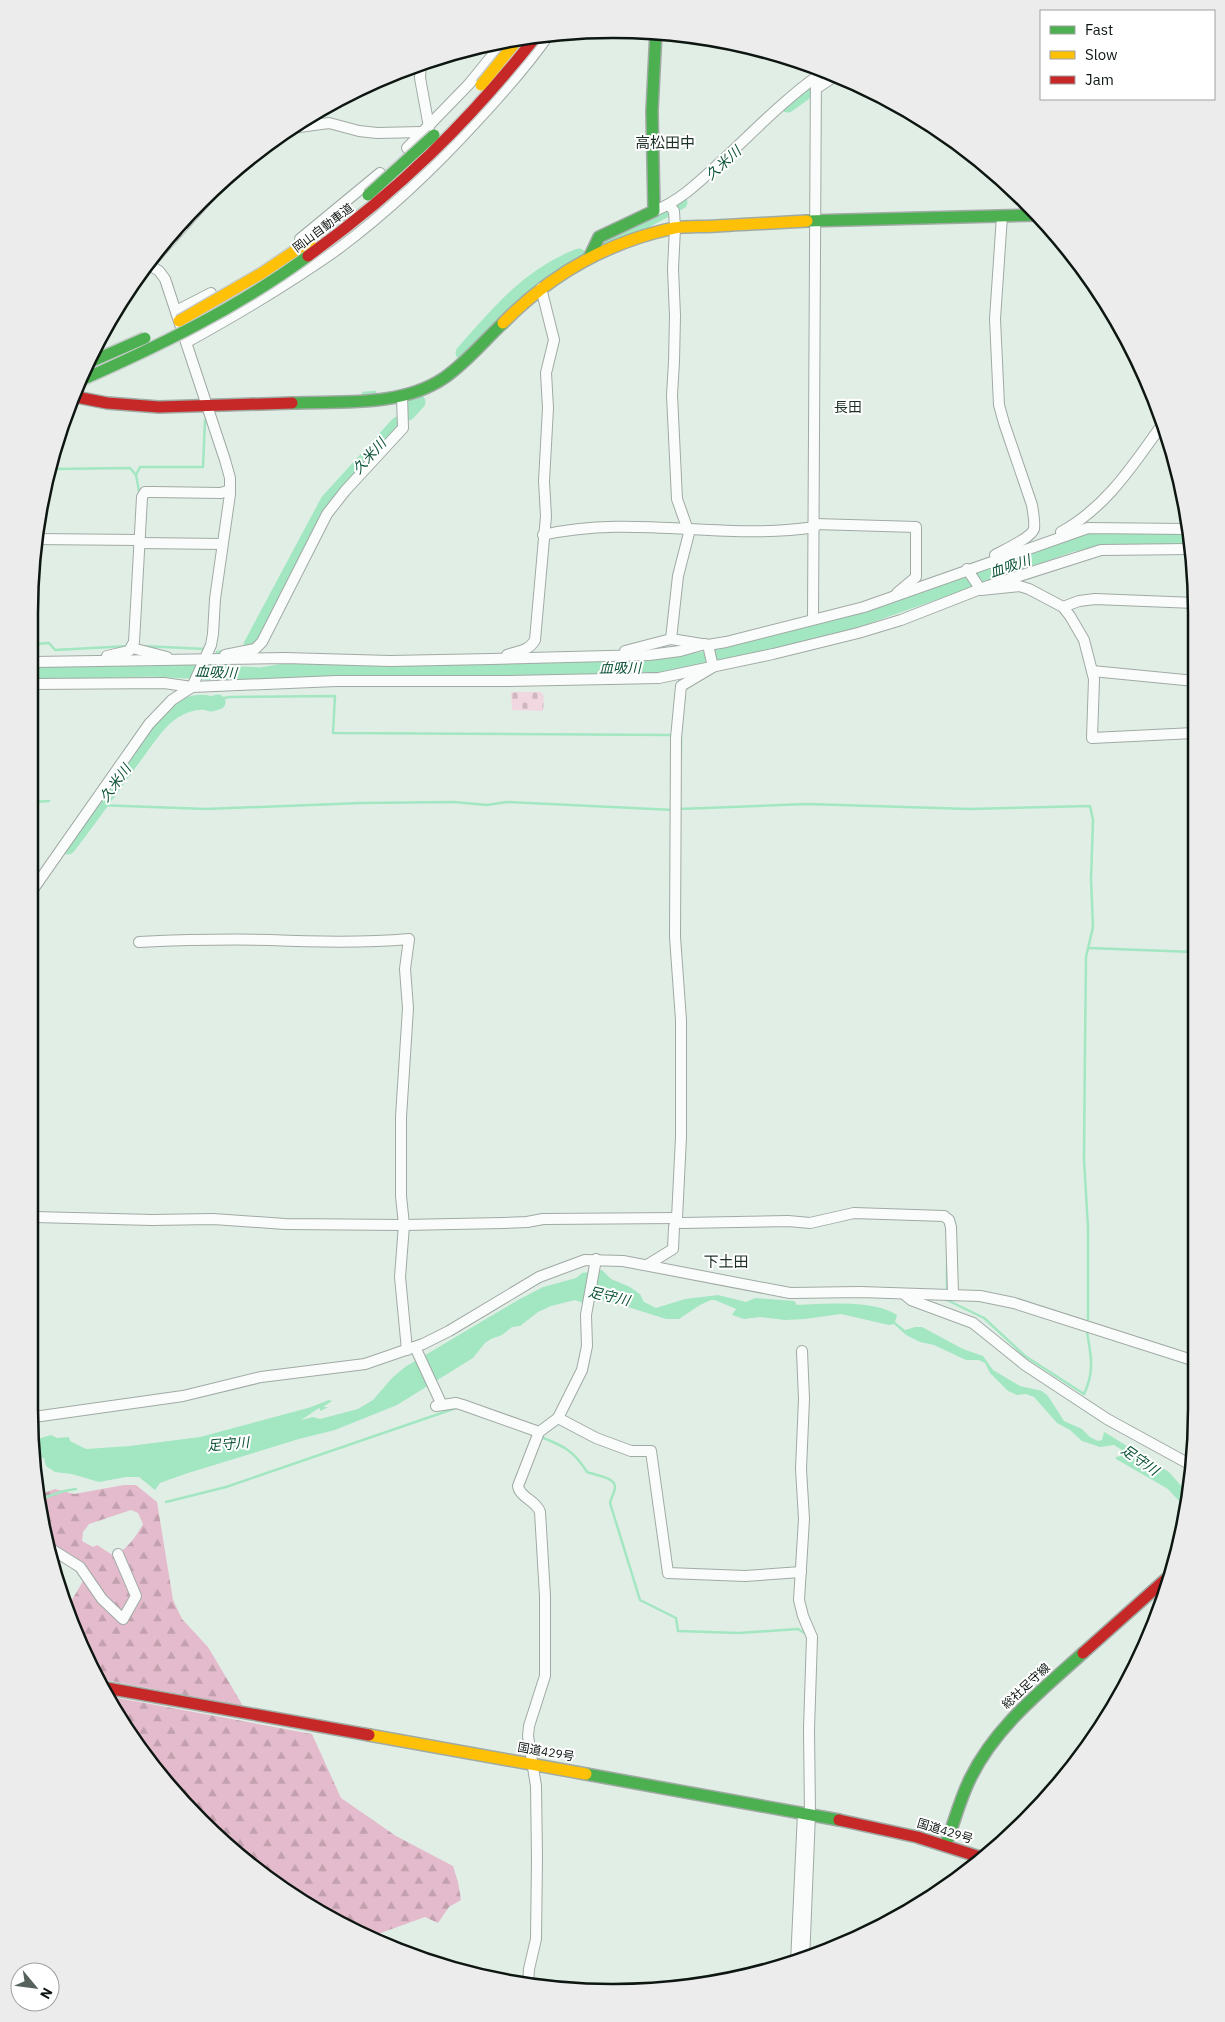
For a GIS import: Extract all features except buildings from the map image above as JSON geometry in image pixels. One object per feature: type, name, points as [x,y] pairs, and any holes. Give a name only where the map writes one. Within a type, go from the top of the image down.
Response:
[{"type":"main road","points":[[589,258],[599,237],[654,211],[652,111],[656,39]]},
{"type":"main road","name":"岡山自動車道","points":[[88,377],[144,352],[206,320],[269,283],[321,248],[411,174],[500,81],[531,43]]},
{"type":"main road","name":"岡山自動車道","points":[[96,359],[200,310],[262,273],[314,238],[358,204],[402,165],[491,74],[512,47]]},
{"type":"main road","points":[[79,397],[135,407],[368,400],[402,396],[420,390],[444,378],[472,354],[522,303],[541,288],[560,274],[619,244],[675,228],[816,221],[1028,215]]},
{"type":"main road","name":"総社足守線","points":[[946,1844],[970,1779],[988,1748],[1008,1723],[1032,1699],[1160,1584]]},
{"type":"main road","name":"国道429号","points":[[110,1689],[807,1813],[906,1833],[946,1844],[976,1855]]},
{"type":"street","points":[[186,342],[224,322],[298,275],[338,248],[389,208],[454,146],[504,93],[543,41]]},
{"type":"street","points":[[176,311],[230,283],[304,236],[396,159],[469,84],[497,50]]},
{"type":"street","points":[[420,71],[426,130]]},
{"type":"street","points":[[654,211],[671,207],[776,109],[817,80]]},
{"type":"street","points":[[813,620],[817,80]]},
{"type":"street","points":[[306,126],[330,123],[359,131],[377,133],[426,130]]},
{"type":"street","points":[[671,207],[675,228],[673,269],[675,316],[672,395],[677,499],[689,533],[678,576],[671,639]]},
{"type":"street","points":[[987,563],[995,555],[1029,536],[1034,530],[1032,505],[999,405],[995,319],[1002,216]]},
{"type":"street","points":[[38,882],[149,724],[172,700],[194,684],[204,662],[213,634],[215,599],[230,478],[163,275],[152,267]]},
{"type":"street","points":[[491,659],[529,648],[535,640],[546,516],[544,481],[548,408],[546,373],[554,340],[541,288]]},
{"type":"street","points":[[204,662],[255,649],[262,642],[327,514],[345,491],[403,428],[402,396]]},
{"type":"street","points":[[1044,543],[1086,516],[1127,475],[1158,431]]},
{"type":"street","points":[[100,661],[103,657],[123,653],[132,648],[134,642],[142,497],[145,492],[221,493],[230,490]]},
{"type":"street","points":[[543,535],[571,529],[606,526],[781,530],[815,526],[916,527],[916,578],[892,597]]},
{"type":"street","points":[[38,662],[204,662],[284,658],[390,661],[616,656],[680,651],[751,637],[864,607],[969,572],[987,563],[1088,528],[1181,529]]},
{"type":"street","points":[[42,540],[222,544]]},
{"type":"street","points":[[38,684],[194,684],[327,681],[488,682],[659,678],[858,633],[901,620],[988,586],[1101,550],[1184,549]]},
{"type":"street","points":[[969,572],[981,589]]},
{"type":"street","points":[[981,589],[1019,586],[1029,589],[1064,607],[1084,640],[1094,679],[1092,738],[1188,733]]},
{"type":"street","points":[[1064,607],[1079,600],[1095,599],[1187,603]]},
{"type":"street","points":[[616,656],[626,650],[671,639],[708,646]]},
{"type":"street","points":[[708,646],[713,665]]},
{"type":"street","points":[[132,648],[177,661]]},
{"type":"street","points":[[647,1265],[673,1249],[676,1223],[681,1137],[679,1111],[681,1020],[676,937],[676,738],[681,686],[713,665]]},
{"type":"street","points":[[1092,671],[1188,680]]},
{"type":"street","points":[[139,942],[270,940],[308,942],[409,939],[405,969],[407,1024],[402,1117],[401,1202],[404,1227],[400,1277],[413,1350],[439,1403],[463,1405],[538,1434]]},
{"type":"street","points":[[38,1218],[152,1220],[213,1218],[285,1224],[404,1227],[527,1222],[543,1219],[676,1223],[810,1223],[854,1213],[944,1216],[949,1220],[951,1226],[953,1294]]},
{"type":"street","points":[[38,1416],[183,1396],[261,1377],[354,1366],[413,1350],[449,1331],[538,1276],[573,1263],[623,1261],[785,1292],[980,1296],[1014,1303],[1188,1359]]},
{"type":"street","points":[[528,1978],[536,1939],[537,1901],[536,1786],[529,1731],[545,1676],[545,1596],[540,1512],[534,1502],[521,1493],[518,1486],[538,1434],[558,1418],[582,1370],[587,1346],[586,1315],[596,1262]]},
{"type":"street","points":[[904,1294],[911,1300],[974,1323],[1025,1365],[1107,1419],[1185,1462]]},
{"type":"street","points":[[802,1351],[804,1399],[801,1468],[804,1519],[799,1600],[812,1638],[804,1951]]},
{"type":"street","points":[[558,1418],[596,1438],[631,1451],[651,1451],[668,1574],[745,1576],[801,1572]]},
{"type":"street","points":[[56,1551],[80,1566],[102,1599],[123,1618],[136,1596],[118,1554]]},
{"type":"street","points":[[797,1954],[807,1813]]},
{"type":"green space","points":[[511,692],[541,692],[544,697],[543,711],[512,710]]},
{"type":"green space","points":[[124,1485],[136,1485],[157,1502],[173,1600],[182,1619],[208,1647],[243,1706],[106,1680],[82,1632],[71,1602],[83,1581],[79,1574],[64,1562],[58,1562],[57,1558],[44,1493],[55,1489],[74,1494]],"holes":[[[131,1510],[138,1513],[143,1524],[131,1542],[114,1556],[97,1545],[93,1547],[82,1541],[83,1532],[89,1524]]]},
{"type":"green space","points":[[115,1698],[312,1734],[341,1798],[396,1836],[453,1866],[461,1900],[449,1907],[438,1923],[425,1917],[378,1934],[293,1888],[233,1842],[180,1789],[134,1729]]},
{"type":"water","name":"足守川","points":[[602,1270],[611,1279],[630,1287],[640,1294],[644,1302],[656,1308],[685,1299],[718,1295],[746,1302],[755,1298],[794,1301],[797,1305],[848,1304],[887,1310],[897,1315],[895,1322],[905,1330],[922,1327],[963,1349],[983,1356],[993,1370],[1020,1386],[1042,1391],[1048,1396],[1064,1421],[1082,1429],[1090,1437],[1098,1441],[1102,1440],[1104,1432],[1169,1472],[1183,1487],[1180,1502],[1168,1489],[1116,1459],[1116,1457],[1121,1456],[1120,1451],[1122,1450],[1114,1445],[1100,1447],[1082,1441],[1070,1430],[1057,1423],[1034,1397],[1026,1394],[1017,1395],[1008,1391],[990,1373],[985,1363],[979,1360],[966,1360],[934,1345],[920,1342],[906,1335],[894,1324],[889,1325],[841,1314],[805,1319],[785,1320],[760,1317],[744,1319],[732,1315],[736,1309],[715,1300],[700,1305],[679,1319],[666,1319],[609,1301],[593,1299],[583,1303],[575,1300],[551,1306],[538,1312],[520,1326],[512,1327],[502,1335],[491,1339],[485,1343],[473,1358],[397,1405],[335,1430],[185,1474],[160,1483],[155,1490],[139,1477],[126,1477],[99,1482],[72,1474],[55,1472],[46,1466],[44,1458],[40,1457],[39,1439],[51,1435],[57,1438],[69,1437],[70,1441],[86,1449],[130,1446],[200,1437],[308,1408],[329,1400],[332,1401],[323,1407],[328,1407],[321,1411],[319,1408],[301,1420],[313,1417],[320,1419],[358,1409],[373,1400],[392,1378],[405,1367],[518,1300],[543,1287],[576,1278],[582,1273]]},
{"type":"waterway","name":"久米川","points":[[788,105],[825,78]]},
{"type":"waterway","name":"久米川","points":[[608,241],[680,202]]},
{"type":"waterway","name":"久米川","points":[[463,353],[501,310],[529,285],[561,264],[579,256]]},
{"type":"waterway","points":[[363,393],[375,392]]},
{"type":"waterway","name":"久米川","points":[[408,413],[418,402]]},
{"type":"waterway","points":[[139,491],[136,475],[140,467],[203,467],[205,420]]},
{"type":"waterway","name":"久米川","points":[[251,645],[328,501],[398,424]]},
{"type":"waterway","points":[[56,469],[130,468],[136,475]]},
{"type":"waterway","name":"血吸川","points":[[38,673],[151,669],[261,675],[291,670],[627,669],[664,666],[728,655],[845,624],[1073,544],[1120,537],[1183,538]]},
{"type":"waterway","points":[[38,644],[49,643],[55,650],[128,646]]},
{"type":"waterway","points":[[141,646],[206,649]]},
{"type":"waterway","points":[[217,652],[224,651]]},
{"type":"waterway","points":[[205,702],[229,697],[335,696],[333,733],[670,735]]},
{"type":"waterway","name":"久米川","points":[[68,847],[156,727],[165,718],[193,703],[205,702],[211,704],[218,702]]},
{"type":"waterway","points":[[681,736],[681,753]]},
{"type":"waterway","points":[[38,802],[49,801]]},
{"type":"waterway","points":[[97,805],[206,809],[361,803],[454,802],[487,805],[507,802],[674,810]]},
{"type":"waterway","points":[[679,809],[807,804],[970,809],[1090,806],[1093,820],[1091,879],[1093,927],[1086,957],[1084,1160],[1088,1228],[1088,1319]]},
{"type":"waterway","points":[[1089,948],[1188,952]]},
{"type":"waterway","points":[[947,1266],[947,1289]]},
{"type":"waterway","points":[[947,1300],[984,1318],[1025,1356],[1084,1394],[1091,1371],[1091,1356],[1087,1332]]},
{"type":"waterway","points":[[166,1502],[226,1487],[459,1407]]},
{"type":"waterway","points":[[541,1437],[568,1450],[578,1459],[587,1472],[612,1481],[615,1489],[610,1503],[640,1600],[676,1618],[678,1631],[739,1633],[798,1629],[806,1634]]},
{"type":"waterway","points":[[44,1498],[76,1489]]},
{"type":"railway","points":[[154,264],[207,205]]},
{"type":"traffic: fast","points":[[589,258],[599,237],[654,211],[652,111],[656,39]]},
{"type":"traffic: fast","points":[[368,195],[434,135]]},
{"type":"traffic: fast","points":[[807,221],[1028,215]]},
{"type":"traffic: fast","points":[[88,377],[196,325],[253,293],[308,256]]},
{"type":"traffic: fast","points":[[292,403],[371,401],[409,394],[444,378],[460,366],[503,323]]},
{"type":"traffic: fast","points":[[96,359],[145,338]]},
{"type":"traffic: fast","points":[[946,1844],[966,1787],[980,1760],[992,1743],[1035,1696],[1083,1653]]},
{"type":"traffic: fast","points":[[586,1774],[839,1820]]},
{"type":"traffic: slow","points":[[481,85],[512,47]]},
{"type":"traffic: slow","points":[[503,323],[540,290],[560,276],[581,263],[626,242],[679,227],[807,221]]},
{"type":"traffic: slow","points":[[179,321],[262,273],[311,240]]},
{"type":"traffic: slow","points":[[369,1735],[586,1774]]},
{"type":"traffic: jam","points":[[308,256],[372,206],[431,154],[485,97],[531,43]]},
{"type":"traffic: jam","points":[[79,398],[107,403],[159,407],[292,403]]},
{"type":"traffic: jam","points":[[1083,1653],[1160,1584]]},
{"type":"traffic: jam","points":[[110,1689],[369,1735]]},
{"type":"traffic: jam","points":[[839,1820],[917,1837],[976,1856]]},
{"type":"district","name":"高松田中","points":[[665,143]]},
{"type":"district","name":"長田","points":[[848,407]]},
{"type":"district","name":"下土田","points":[[726,1262]]}]
